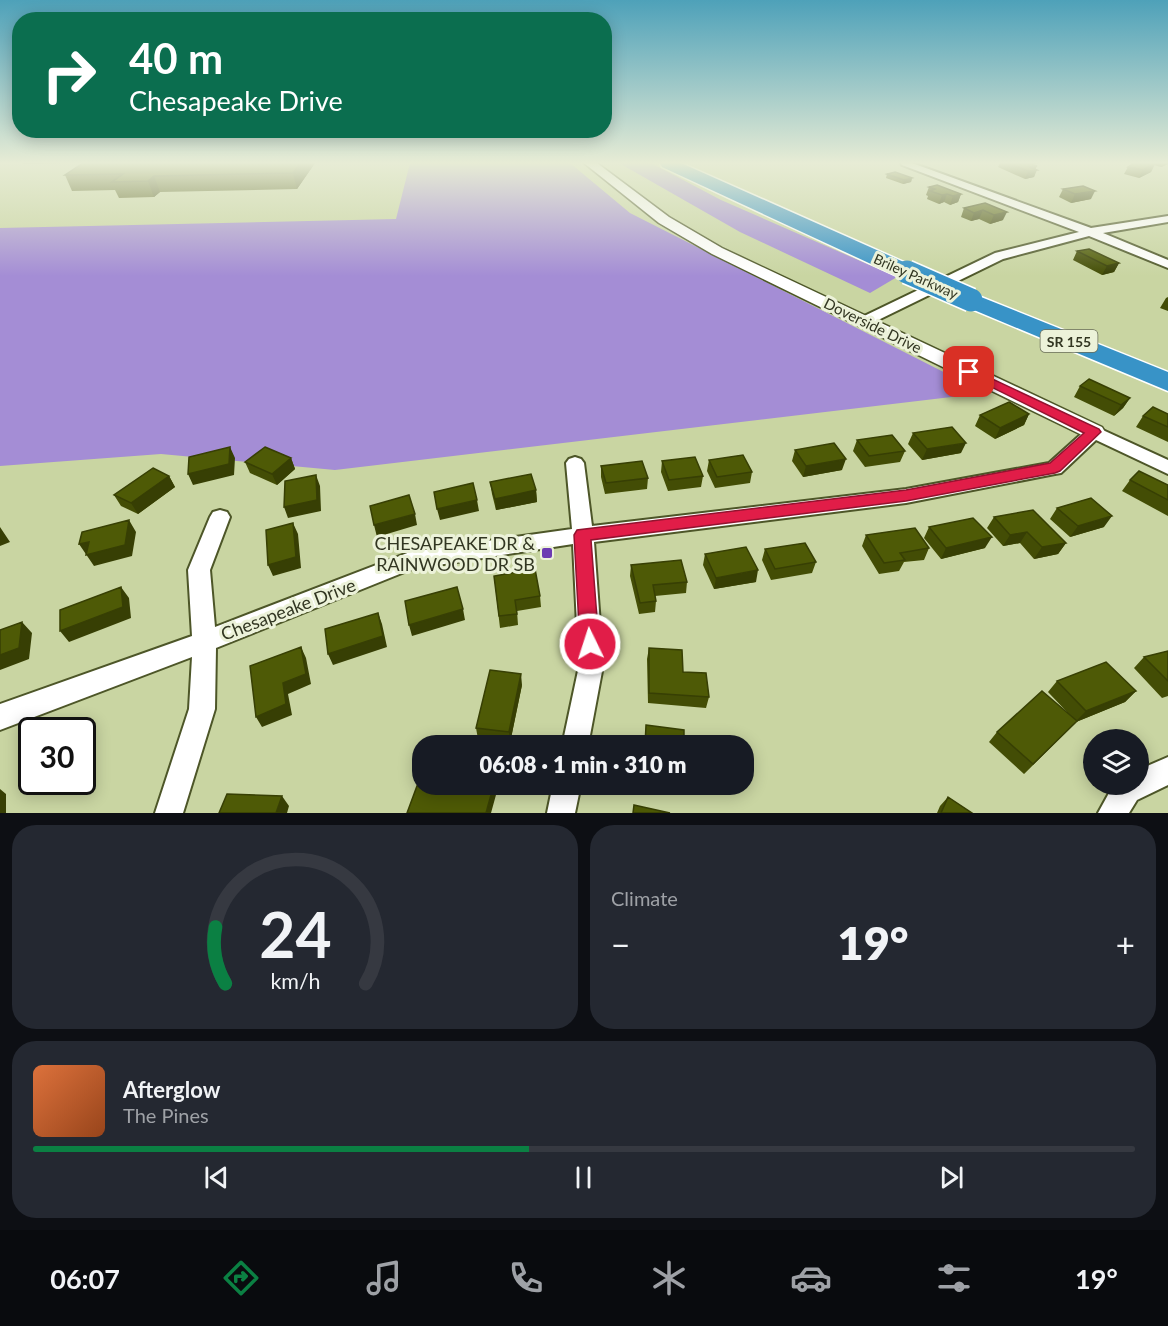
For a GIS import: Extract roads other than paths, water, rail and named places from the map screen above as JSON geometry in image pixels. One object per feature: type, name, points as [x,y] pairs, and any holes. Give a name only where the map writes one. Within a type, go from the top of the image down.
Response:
[{"type":"highway","name":"Briley Parkway","points":[[757,201],[977,295],[1168,382]]},
{"type":"highway","name":"Briley Parkway","points":[[772,201],[914,268]]},
{"type":"highway","name":"Briley Parkway","points":[[977,295],[1168,362]]},
{"type":"street","name":"Doverside Drive","points":[[639,201],[664,220],[717,251],[1168,468]]},
{"type":"street","points":[[1007,201],[1168,264]]},
{"type":"street","points":[[865,321],[999,256],[1090,232],[1168,219]]},
{"type":"street","name":"Chesapeake Drive","points":[[0,717],[204,642],[410,561],[583,535],[906,496],[1055,468],[1094,432]]},
{"type":"street","points":[[575,463],[583,535],[591,666],[577,735]]},
{"type":"street","points":[[169,813],[202,709],[204,642],[199,570],[220,517]]},
{"type":"street","points":[[1149,779],[1168,771]]},
{"type":"street","points":[[561,813],[565,795]]},
{"type":"street","points":[[1112,813],[1124,795]]},
{"type":"place","name":"CHESAPEAKE DR & RAINWOOD DR SB","points":[[547,553]]}]
